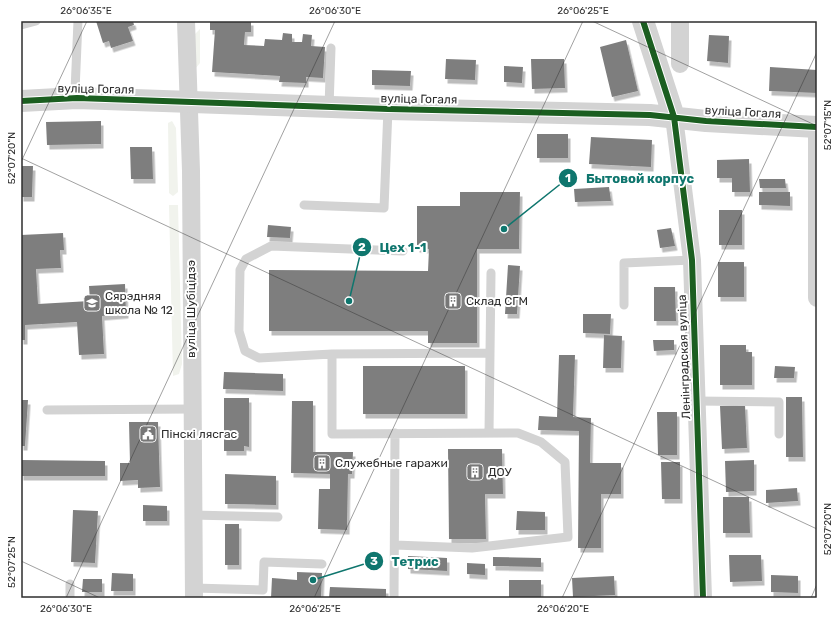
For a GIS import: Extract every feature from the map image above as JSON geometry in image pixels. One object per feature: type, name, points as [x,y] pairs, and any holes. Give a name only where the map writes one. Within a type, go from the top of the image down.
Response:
[{"type":"street","name":"вуліца Шубіцідзэ","points":[[186,21],[189,103],[194,593]]},
{"type":"street","points":[[643,21],[674,117]]},
{"type":"street","points":[[680,21],[680,64]]},
{"type":"street","name":"вуліца Гогаля","points":[[21,101],[77,98],[189,103],[674,117],[706,122],[817,127]]},
{"type":"street","name":"Ленінградская вуліца","points":[[674,117],[692,260],[703,598]]},
{"type":"street","points":[[817,136],[817,298]]},
{"type":"lane","points":[[21,25],[36,21]]},
{"type":"lane","points":[[77,98],[75,91],[78,21]]},
{"type":"lane","points":[[329,107],[331,48]]},
{"type":"lane","points":[[304,205],[384,208],[388,109]]},
{"type":"lane","points":[[403,251],[271,246],[246,259],[240,270],[239,331],[245,351],[259,358],[332,354],[490,352]]},
{"type":"lane","points":[[624,305],[624,263],[692,260]]},
{"type":"lane","points":[[489,433],[491,273]]},
{"type":"lane","points":[[332,354],[332,434],[518,433],[541,442],[565,462],[568,537],[472,548],[395,545]]},
{"type":"lane","points":[[696,401],[779,402],[779,434]]},
{"type":"lane","points":[[48,410],[192,409]]},
{"type":"lane","points":[[394,598],[395,433]]},
{"type":"lane","points":[[192,514],[278,517]]},
{"type":"lane","points":[[194,593],[263,590],[264,562],[322,564]]},
{"type":"lane","points":[[70,584],[70,598]]},
{"type":"shaded area","points":[[200,29],[200,63],[195,69],[193,36]]},
{"type":"shaded area","points":[[172,121],[176,128],[178,192],[173,196],[169,193],[168,123]]},
{"type":"shaded area","points":[[169,205],[178,205],[182,364],[179,374],[173,376]]},
{"type":"building","points":[[96,21],[133,21],[134,25],[128,27],[133,41],[111,48],[109,41],[103,43]]},
{"type":"building","points":[[210,21],[251,21],[251,32],[245,32],[244,45],[264,46],[265,39],[282,40],[283,33],[292,34],[292,42],[302,42],[303,34],[312,35],[311,46],[325,47],[323,78],[306,77],[306,83],[279,82],[280,76],[212,72],[215,30],[210,30]]},
{"type":"building","points":[[709,35],[729,36],[728,63],[707,61]]},
{"type":"building","points":[[626,40],[638,91],[612,97],[600,47]]},
{"type":"building","points":[[446,59],[476,60],[475,80],[445,79]]},
{"type":"building","points":[[531,59],[564,59],[565,88],[532,89]]},
{"type":"building","points":[[504,66],[523,67],[522,83],[504,82]]},
{"type":"building","points":[[770,67],[817,70],[817,93],[769,91]]},
{"type":"building","points":[[372,70],[411,71],[410,86],[372,85]]},
{"type":"building","points":[[101,121],[101,144],[47,145],[46,122]]},
{"type":"building","points":[[537,134],[568,134],[568,158],[537,158]]},
{"type":"building","points":[[591,137],[652,140],[651,167],[589,164]]},
{"type":"building","points":[[130,147],[152,147],[153,179],[131,179]]},
{"type":"building","points":[[749,159],[750,192],[732,192],[732,178],[717,178],[717,160]]},
{"type":"building","points":[[21,166],[33,166],[32,197],[21,197]]},
{"type":"building","points":[[759,179],[785,179],[786,188],[760,188]]},
{"type":"building","points":[[609,187],[611,201],[575,202],[574,189]]},
{"type":"building","points":[[460,192],[520,192],[519,249],[477,249],[477,343],[428,343],[428,331],[269,331],[269,270],[428,271],[429,249],[417,248],[417,206],[460,206]]},
{"type":"building","points":[[759,192],[790,192],[790,206],[759,205]]},
{"type":"building","points":[[719,210],[742,210],[742,245],[719,245]]},
{"type":"building","points":[[268,225],[291,227],[290,238],[267,237]]},
{"type":"building","points":[[671,228],[675,246],[660,248],[657,230]]},
{"type":"building","points":[[63,233],[64,250],[60,250],[61,268],[36,269],[38,304],[90,301],[89,286],[125,284],[126,314],[102,316],[104,354],[79,355],[77,322],[25,325],[25,340],[21,340],[21,235]]},
{"type":"building","points":[[718,262],[744,262],[744,297],[718,297]]},
{"type":"building","points":[[508,265],[520,266],[517,314],[505,314]]},
{"type":"building","points":[[654,287],[675,287],[676,321],[654,321]]},
{"type":"building","points":[[583,314],[611,314],[610,334],[583,333]]},
{"type":"building","points":[[604,335],[622,336],[621,368],[603,368]]},
{"type":"building","points":[[653,340],[674,340],[674,350],[654,351]]},
{"type":"building","points":[[720,345],[746,345],[746,352],[752,352],[752,385],[720,385]]},
{"type":"building","points":[[559,355],[575,355],[573,417],[591,418],[590,463],[621,463],[621,494],[601,494],[601,548],[578,548],[579,431],[538,430],[539,416],[557,417]]},
{"type":"building","points":[[363,366],[465,366],[465,414],[363,414]]},
{"type":"building","points":[[775,366],[795,367],[794,378],[774,378]]},
{"type":"building","points":[[224,372],[283,374],[283,391],[223,389]]},
{"type":"building","points":[[786,397],[802,397],[803,457],[786,457]]},
{"type":"building","points":[[224,398],[249,398],[249,447],[244,446],[244,451],[224,451]]},
{"type":"building","points":[[21,400],[28,400],[25,446],[21,446]]},
{"type":"building","name":"Служебные гаражи","points":[[292,401],[313,401],[313,452],[353,452],[352,474],[348,474],[347,530],[318,529],[319,489],[330,489],[330,474],[291,473]]},
{"type":"building","points":[[745,405],[747,448],[722,449],[720,406]]},
{"type":"building","points":[[657,412],[677,412],[677,455],[658,455]]},
{"type":"building","points":[[129,422],[158,422],[160,487],[138,488],[138,480],[120,481],[120,463],[130,463]]},
{"type":"building","name":"ДОУ","points":[[448,449],[502,449],[503,494],[485,494],[486,539],[449,539]]},
{"type":"building","points":[[21,460],[105,461],[105,476],[21,476]]},
{"type":"building","points":[[754,460],[754,491],[726,492],[725,461]]},
{"type":"building","points":[[661,462],[680,462],[680,499],[662,499]]},
{"type":"building","points":[[225,474],[276,476],[276,505],[225,504]]},
{"type":"building","points":[[797,488],[798,501],[766,503],[766,490]]},
{"type":"building","points":[[723,497],[749,497],[750,533],[723,533]]},
{"type":"building","points":[[143,505],[167,506],[167,521],[143,521]]},
{"type":"building","points":[[73,510],[98,511],[95,563],[71,562]]},
{"type":"building","points":[[517,511],[545,512],[545,530],[516,530]]},
{"type":"building","points":[[225,524],[239,524],[239,565],[225,565]]},
{"type":"building","points":[[729,555],[761,555],[762,581],[730,582]]},
{"type":"building","points":[[408,556],[447,558],[447,571],[408,569]]},
{"type":"building","points":[[493,557],[541,558],[541,567],[493,566]]},
{"type":"building","points":[[467,563],[485,564],[485,575],[467,574]]},
{"type":"building","points":[[297,572],[322,573],[321,598],[271,598],[272,578],[297,580]]},
{"type":"building","points":[[112,573],[133,574],[133,591],[111,591]]},
{"type":"building","points":[[771,575],[798,576],[798,593],[771,592]]},
{"type":"building","points":[[614,576],[615,595],[573,597],[572,578]]},
{"type":"building","points":[[83,579],[102,579],[102,592],[82,592]]},
{"type":"building","points":[[509,580],[541,580],[541,598],[509,598]]},
{"type":"building","points":[[330,587],[386,589],[386,598],[329,598]]},
{"type":"cycle path","points":[[643,21],[674,117],[692,260],[703,598]]},
{"type":"cycle path","points":[[21,101],[77,98],[388,109],[650,115],[706,121],[817,127]]},
{"type":"place","name":"Бытовой корпус","points":[[504,229]]},
{"type":"place","name":"Цех 1-1","points":[[349,301]]},
{"type":"place","name":"Склад СГМ","points":[[453,301]]},
{"type":"place","name":"Сярэдняя школа № 12","points":[[92,303]]},
{"type":"place","name":"Пінскі лясгас","points":[[148,434]]},
{"type":"place","name":"Служебные гаражи","points":[[322,463]]},
{"type":"place","name":"ДОУ","points":[[475,472]]},
{"type":"place","name":"Тетрис","points":[[313,580]]}]
